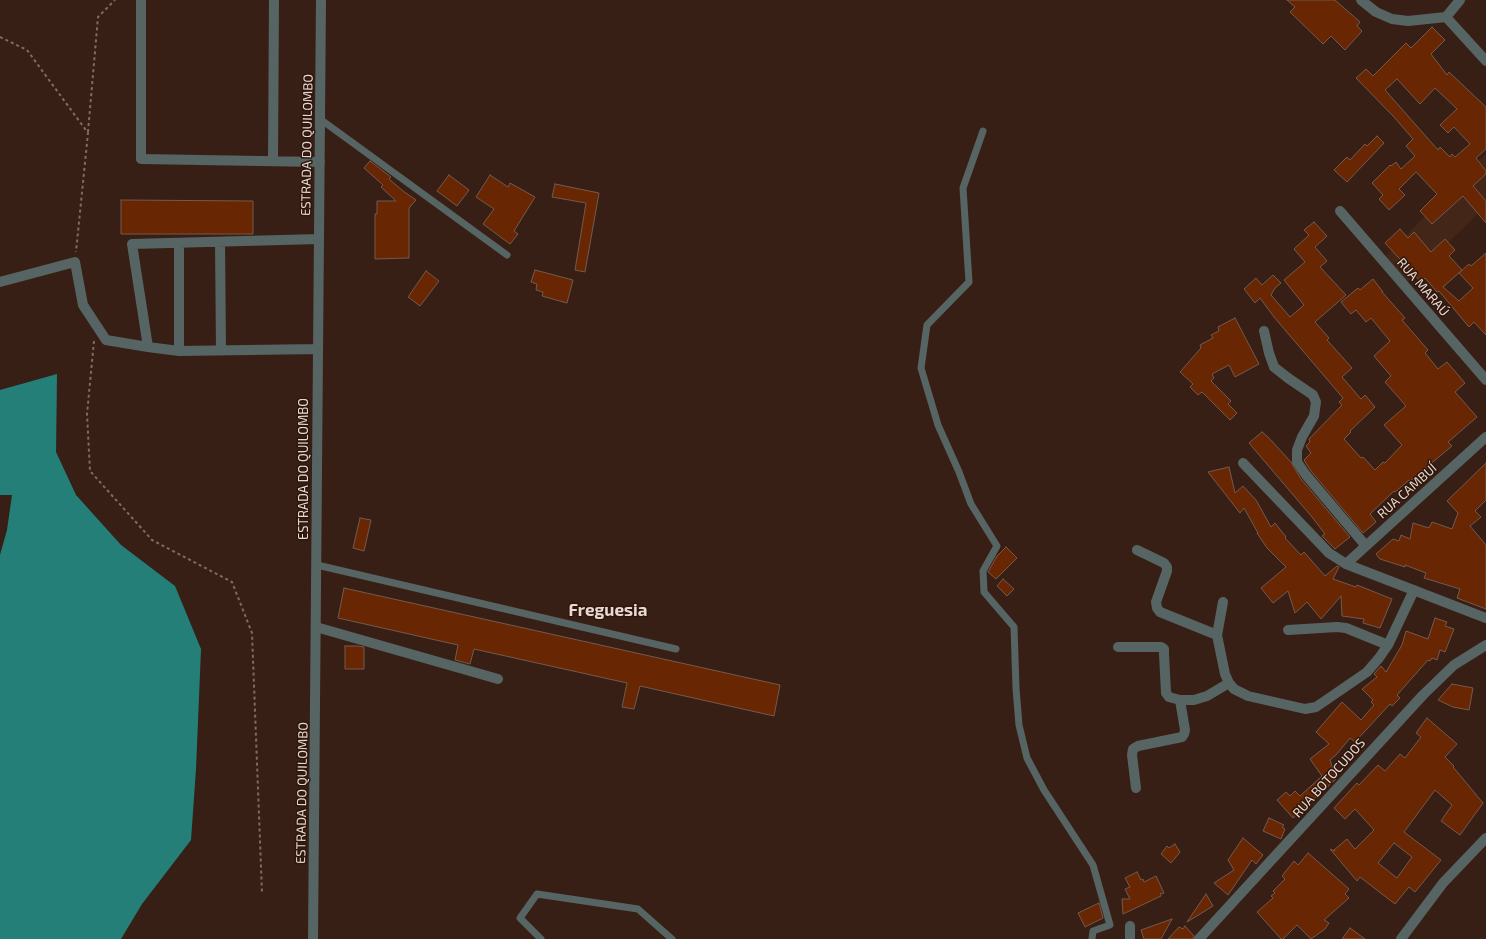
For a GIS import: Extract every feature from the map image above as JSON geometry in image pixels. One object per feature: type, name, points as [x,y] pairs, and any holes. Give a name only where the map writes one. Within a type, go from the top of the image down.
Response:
[{"type":"street","points":[[141,0],[141,159],[320,162]]},
{"type":"street","points":[[273,161],[274,0]]},
{"type":"street","name":"ESTRADA DO QUILOMBO","points":[[313,939],[321,0]]},
{"type":"street","points":[[1361,0],[1376,12],[1392,19],[1408,21],[1446,17],[1460,0]]},
{"type":"street","points":[[1446,17],[1486,61]]},
{"type":"street","name":"RUA MARAÚ","points":[[1340,211],[1486,380]]},
{"type":"street","points":[[148,347],[132,244],[319,239]]},
{"type":"street","points":[[220,242],[221,350]]},
{"type":"street","points":[[179,243],[179,350]]},
{"type":"street","points":[[0,282],[74,262],[83,305],[106,340],[148,347],[179,350],[318,349]]},
{"type":"street","points":[[1264,331],[1274,367],[1313,394],[1316,402],[1314,416],[1297,450],[1297,462],[1306,475],[1366,546]]},
{"type":"street","name":"RUA CAMBUÍ","points":[[1346,564],[1486,437]]},
{"type":"street","points":[[1243,462],[1329,553],[1346,564],[1486,618]]},
{"type":"street","points":[[1137,550],[1164,563],[1167,567],[1156,602],[1156,608],[1160,612],[1217,635]]},
{"type":"street","points":[[1223,602],[1217,635],[1225,674],[1229,683],[1234,689],[1248,696],[1306,709],[1316,707],[1367,672],[1380,658],[1388,645],[1414,590]]},
{"type":"street","points":[[316,627],[498,679]]},
{"type":"street","points":[[1288,630],[1336,627],[1346,628],[1388,645]]},
{"type":"street","name":"RUA BOTOCUDOS","points":[[1199,939],[1423,694],[1454,665],[1486,645]]},
{"type":"street","points":[[1118,647],[1161,646],[1164,649],[1166,693],[1169,697],[1180,700],[1194,700],[1207,696],[1229,683]]},
{"type":"street","points":[[1136,788],[1132,755],[1133,749],[1138,746],[1182,737],[1185,730],[1180,700]]},
{"type":"street","points":[[1400,939],[1443,883],[1486,838]]},
{"type":"street","points":[[1130,926],[1130,939]]},
{"type":"lane","points":[[320,119],[507,255]]},
{"type":"lane","points":[[983,131],[962,188],[969,282],[927,326],[921,368],[938,425],[959,472],[971,504],[997,546],[983,571],[984,592],[1014,627],[1019,724],[1027,758],[1044,790],[1092,865],[1110,925],[1093,932],[1092,939]]},
{"type":"lane","points":[[316,566],[676,649]]},
{"type":"lane","points":[[540,939],[520,918],[537,894],[638,909],[672,939]]},
{"type":"path","points":[[74,262],[88,133],[98,17],[115,0]]},
{"type":"path","points":[[0,37],[27,50],[88,133]]},
{"type":"path","points":[[95,324],[87,414],[90,471],[152,540],[232,582],[252,633],[262,893]]},
{"type":"shaded area","points":[[1486,154],[1486,206],[1404,285],[1382,260]]},
{"type":"water","points":[[57,374],[56,452],[76,495],[121,545],[175,586],[201,649],[196,769],[191,840],[142,904],[121,939],[0,939],[0,555],[7,530],[12,495],[0,495],[0,390]]},
{"type":"building","points":[[1287,0],[1335,0],[1360,22],[1357,26],[1362,31],[1345,50],[1331,36],[1323,44],[1290,12],[1295,7]]},
{"type":"building","points":[[1432,27],[1445,40],[1431,54],[1447,75],[1449,72],[1486,107],[1486,149],[1476,158],[1486,171],[1486,174],[1473,186],[1486,201],[1486,223],[1463,196],[1432,224],[1420,211],[1437,194],[1416,172],[1399,189],[1405,195],[1389,210],[1379,199],[1383,195],[1372,183],[1390,165],[1391,166],[1396,162],[1401,169],[1415,156],[1406,146],[1413,139],[1356,78],[1366,69],[1373,76],[1406,43],[1411,48]],"holes":[[[1397,79],[1420,104],[1435,88],[1457,109],[1440,125],[1448,133],[1454,127],[1470,144],[1455,157],[1452,154],[1450,157],[1440,147],[1438,150],[1385,90]]]},
{"type":"building","points":[[1377,136],[1384,143],[1347,182],[1334,170],[1347,157],[1350,160],[1365,144],[1367,146]]},
{"type":"building","points":[[370,161],[391,177],[389,179],[403,191],[416,200],[409,208],[409,258],[375,259],[375,214],[377,214],[377,201],[396,201],[381,187],[383,185],[364,168]]},
{"type":"building","points":[[449,175],[469,190],[457,206],[437,191]]},
{"type":"building","points":[[490,175],[508,187],[510,183],[535,197],[514,231],[518,234],[510,244],[483,224],[494,209],[476,197]]},
{"type":"building","points":[[555,184],[599,193],[585,272],[575,270],[586,203],[552,197]]},
{"type":"building","points":[[121,200],[253,201],[253,234],[121,234]]},
{"type":"building","points":[[1314,222],[1327,236],[1315,247],[1327,261],[1320,267],[1346,295],[1315,322],[1329,338],[1327,340],[1352,368],[1342,377],[1361,399],[1365,395],[1375,407],[1350,431],[1351,432],[1344,439],[1361,458],[1363,457],[1375,470],[1383,462],[1385,463],[1402,445],[1384,425],[1406,406],[1385,382],[1391,376],[1374,356],[1390,341],[1371,318],[1366,322],[1356,310],[1351,314],[1341,302],[1358,288],[1360,290],[1373,279],[1382,292],[1405,318],[1402,320],[1428,350],[1425,353],[1438,369],[1447,362],[1465,383],[1455,392],[1477,417],[1448,442],[1452,446],[1410,481],[1409,480],[1395,492],[1394,491],[1370,514],[1376,522],[1363,533],[1311,471],[1304,460],[1311,453],[1306,446],[1310,442],[1309,439],[1342,405],[1339,402],[1343,398],[1274,317],[1260,298],[1255,303],[1244,289],[1256,278],[1262,285],[1273,275],[1281,283],[1275,288],[1271,295],[1290,317],[1304,305],[1284,280],[1305,262],[1294,249],[1309,235],[1304,230]]},
{"type":"building","points":[[1400,229],[1408,238],[1414,232],[1431,252],[1445,239],[1455,250],[1449,256],[1462,270],[1443,287],[1459,301],[1473,288],[1459,273],[1469,264],[1471,266],[1486,253],[1486,335],[1474,322],[1469,327],[1439,291],[1437,292],[1425,278],[1421,282],[1385,243]]},
{"type":"building","points":[[535,270],[573,280],[567,303],[542,296],[543,292],[536,290],[537,284],[531,282]]},
{"type":"building","points":[[426,271],[439,281],[420,306],[408,297]]},
{"type":"building","points":[[1235,318],[1259,364],[1235,377],[1229,365],[1212,374],[1214,378],[1211,381],[1231,401],[1228,404],[1237,413],[1230,420],[1202,392],[1198,395],[1190,387],[1193,384],[1180,372],[1201,348],[1200,345],[1213,338],[1211,335],[1219,331],[1218,327]]},
{"type":"building","points":[[1262,432],[1291,462],[1301,479],[1350,537],[1335,549],[1322,536],[1325,534],[1312,517],[1249,443]]},
{"type":"building","points":[[1486,463],[1486,500],[1475,511],[1481,517],[1470,526],[1486,545],[1486,609],[1457,598],[1460,589],[1424,578],[1426,573],[1405,565],[1405,567],[1380,559],[1376,554],[1393,539],[1399,541],[1401,535],[1410,539],[1413,523],[1429,528],[1432,522],[1452,529],[1458,513],[1447,501]]},
{"type":"building","points":[[1229,467],[1235,493],[1243,486],[1256,500],[1271,527],[1275,523],[1286,537],[1285,538],[1301,555],[1304,552],[1325,576],[1337,566],[1339,567],[1333,579],[1356,587],[1357,585],[1392,599],[1380,628],[1363,623],[1364,619],[1342,616],[1341,596],[1321,619],[1307,602],[1295,613],[1288,591],[1273,603],[1261,588],[1286,567],[1267,548],[1244,508],[1240,513],[1208,472]]},
{"type":"building","points":[[360,518],[371,520],[364,551],[353,548]]},
{"type":"building","points":[[1006,547],[1017,558],[996,579],[988,572],[997,556]]},
{"type":"building","points":[[1003,579],[1014,589],[1007,596],[997,586]]},
{"type":"building","points":[[344,588],[780,685],[774,716],[640,686],[634,709],[622,707],[627,683],[474,649],[470,664],[455,660],[458,645],[338,618]]},
{"type":"building","points":[[1435,618],[1447,622],[1445,626],[1454,629],[1445,652],[1440,650],[1437,660],[1432,658],[1430,661],[1428,660],[1397,695],[1400,698],[1392,706],[1390,704],[1355,742],[1350,738],[1330,760],[1336,779],[1293,818],[1277,800],[1286,792],[1290,796],[1295,791],[1300,796],[1322,776],[1310,759],[1329,744],[1316,732],[1342,702],[1361,720],[1374,705],[1371,702],[1373,700],[1362,689],[1377,677],[1374,674],[1381,666],[1386,672],[1402,645],[1406,631],[1428,639]]},
{"type":"building","points":[[345,646],[364,647],[364,669],[345,669]]},
{"type":"building","points":[[1452,684],[1473,688],[1469,710],[1453,707],[1438,700]]},
{"type":"building","points":[[1427,718],[1457,744],[1445,757],[1454,766],[1453,767],[1483,803],[1460,835],[1441,821],[1452,805],[1435,790],[1404,832],[1441,860],[1415,892],[1409,887],[1395,904],[1360,877],[1357,881],[1330,849],[1335,851],[1334,850],[1347,839],[1355,849],[1374,830],[1355,809],[1345,819],[1334,808],[1357,783],[1359,785],[1378,765],[1385,771],[1400,754],[1405,758],[1421,737],[1416,733]],"holes":[[[1394,843],[1412,857],[1397,878],[1378,863]]]},
{"type":"building","points":[[1269,818],[1284,825],[1282,827],[1285,829],[1281,839],[1263,831]]},
{"type":"building","points":[[1243,838],[1263,855],[1256,864],[1252,860],[1228,895],[1214,883],[1234,870],[1228,860]]},
{"type":"building","points":[[1175,844],[1180,852],[1171,863],[1161,854],[1167,846],[1169,848]]},
{"type":"building","points":[[1308,853],[1349,889],[1345,894],[1349,898],[1324,920],[1329,923],[1325,929],[1311,939],[1297,925],[1283,939],[1281,939],[1257,912],[1273,898],[1271,896],[1275,893],[1273,891],[1285,879],[1282,876],[1294,861],[1298,865]]},
{"type":"building","points":[[1137,872],[1141,880],[1143,879],[1144,882],[1156,876],[1164,893],[1160,894],[1161,896],[1123,914],[1122,899],[1130,899],[1125,889],[1130,887],[1125,878]]},
{"type":"building","points":[[1206,894],[1213,906],[1187,922]]},
{"type":"building","points":[[1099,903],[1103,918],[1085,927],[1078,913]]},
{"type":"building","points":[[1172,919],[1161,939],[1144,939],[1141,930]]},
{"type":"building","points":[[1185,926],[1194,936],[1193,939],[1168,939],[1179,927],[1183,929]]},
{"type":"building","points":[[1350,928],[1365,939],[1342,939]]},
{"type":"district","name":"Freguesia","points":[[608,610]]}]
